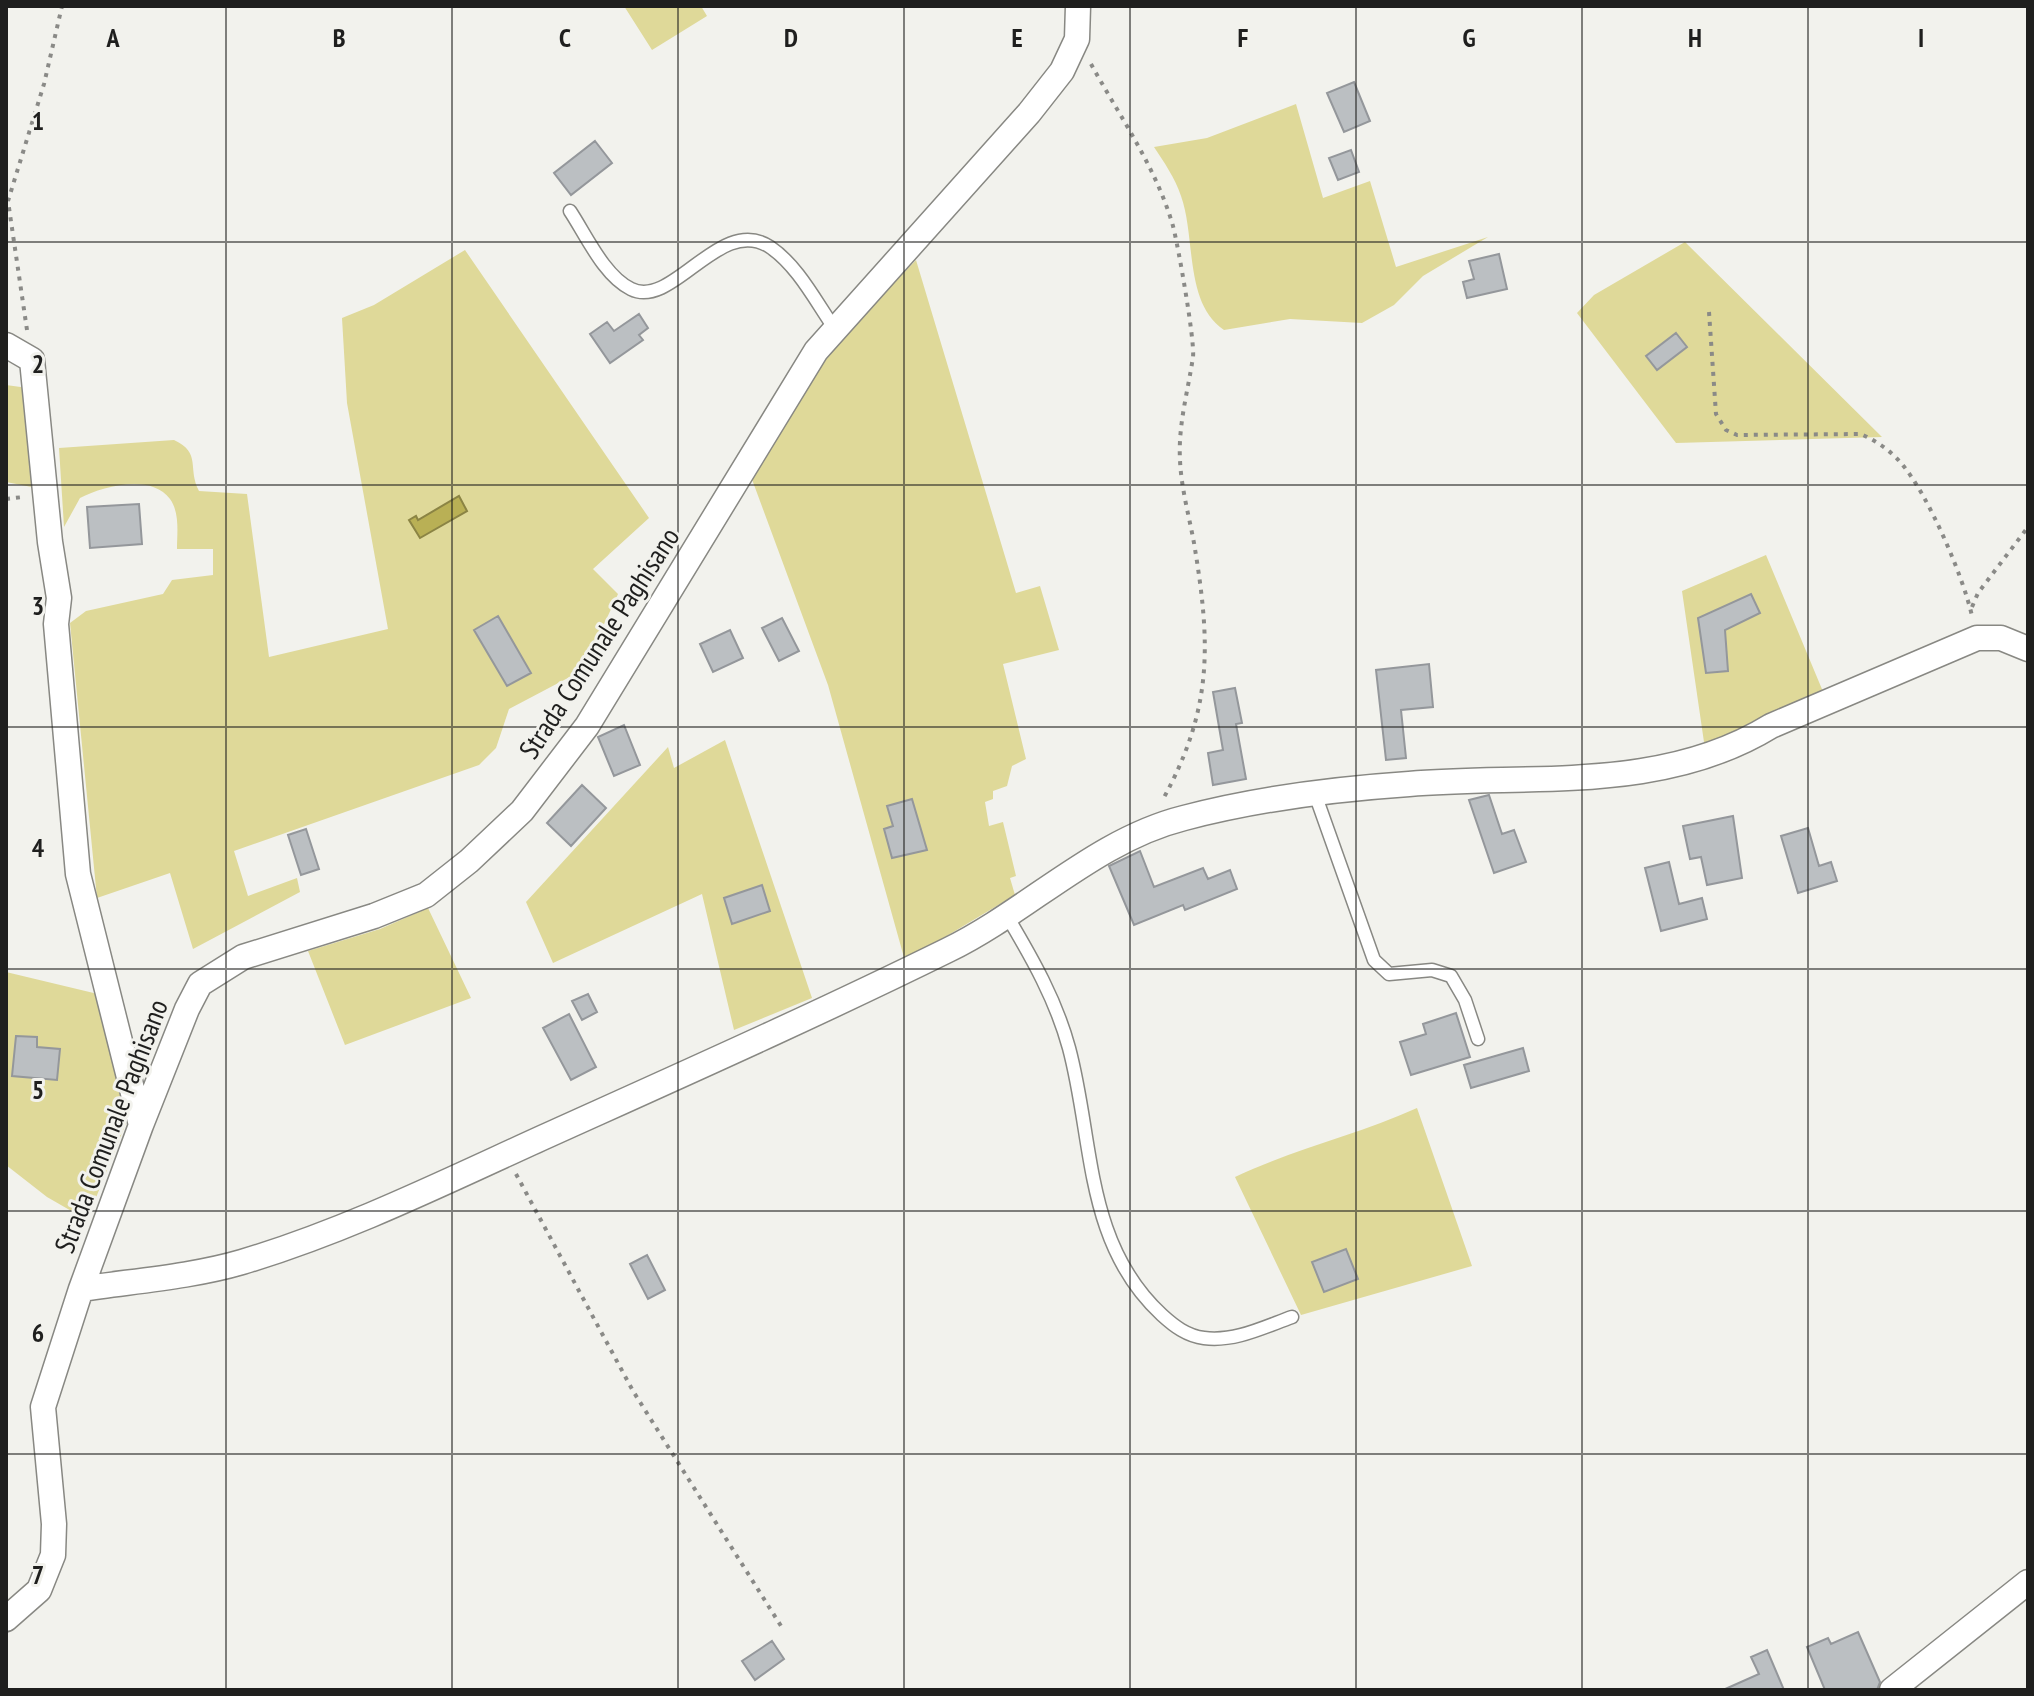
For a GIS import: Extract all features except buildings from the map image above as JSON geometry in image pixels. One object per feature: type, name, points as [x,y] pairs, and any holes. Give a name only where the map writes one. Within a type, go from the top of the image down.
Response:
[{"type":"street","name":"Strada Comunale Paghisano","points":[[6,1619],[39,1590],[53,1555],[54,1524],[43,1407],[81,1289],[141,1125],[200,984],[243,957],[374,916],[426,895],[522,811],[587,726],[816,351],[1029,113],[1062,71],[1077,39],[1078,6]]},
{"type":"street","points":[[6,345],[32,360],[50,542],[59,598],[56,624],[78,874],[122,1036],[141,1125]]},
{"type":"street","points":[[81,1289],[238,1263],[361,1219],[814,1016],[974,937],[1145,831],[1184,818],[1315,794],[1407,784],[1645,773],[1686,764],[1740,745],[1771,726],[1977,638],[2001,638],[2028,649]]},
{"type":"street","points":[[1892,1690],[2028,1582]]},
{"type":"lane","points":[[570,211],[616,278],[633,290],[656,289],[729,244],[747,241],[764,244],[789,264],[835,329]]},
{"type":"lane","points":[[1315,794],[1374,960],[1389,974],[1432,970],[1451,976],[1465,1000],[1478,1039]]},
{"type":"lane","points":[[1007,916],[1055,1005],[1074,1072],[1087,1160],[1099,1208],[1136,1287],[1171,1323],[1202,1338],[1236,1337],[1292,1317]]},
{"type":"path","points":[[32,360],[8,201],[44,84],[62,6]]},
{"type":"path","points":[[1077,39],[1154,173],[1173,228],[1194,355],[1185,390],[1180,460],[1197,563],[1207,662],[1197,718],[1181,766],[1145,831]]},
{"type":"path","points":[[1709,312],[1716,414],[1720,424],[1737,435],[1861,434],[1878,442],[1902,464],[1912,479],[1960,575],[1977,638]]},
{"type":"path","points":[[1971,610],[1978,593],[2028,527]]},
{"type":"path","points":[[505,1154],[633,1391],[781,1626]]},
{"type":"shaded area","points":[[624,6],[701,6],[707,16],[652,50]]},
{"type":"shaded area","points":[[1296,104],[1323,198],[1370,181],[1396,267],[1488,237],[1423,276],[1394,305],[1362,323],[1290,319],[1224,330],[1211,318],[1203,304],[1193,269],[1181,196],[1154,147],[1207,138]]},
{"type":"shaded area","points":[[1685,242],[1882,437],[1676,443],[1577,313],[1594,295]]},
{"type":"shaded area","points":[[465,250],[649,518],[593,569],[618,594],[583,670],[509,709],[496,748],[479,765],[234,851],[248,896],[297,878],[300,892],[193,949],[170,873],[97,898],[70,623],[86,611],[163,594],[172,580],[213,575],[213,549],[177,549],[177,517],[170,499],[162,491],[139,484],[101,489],[80,498],[64,527],[59,448],[174,440],[183,445],[191,456],[199,491],[247,494],[269,657],[388,629],[347,403],[342,318],[374,305]]},
{"type":"shaded area","points":[[916,260],[1016,593],[1040,586],[1059,650],[1003,664],[1026,759],[1012,766],[1007,786],[993,791],[993,799],[985,802],[989,826],[1003,822],[1016,876],[1010,878],[1015,895],[905,961],[828,685],[750,474],[824,356]]},
{"type":"shaded area","points":[[6,385],[28,388],[37,488],[6,482]]},
{"type":"shaded area","points":[[459,496],[467,511],[420,538],[409,520],[416,516],[418,520]]},
{"type":"shaded area","points":[[1766,555],[1824,694],[1705,749],[1682,591]]},
{"type":"shaded area","points":[[725,740],[812,998],[734,1030],[702,894],[553,963],[526,902],[668,747],[674,768]]},
{"type":"shaded area","points":[[428,908],[471,998],[345,1045],[308,951],[380,929]]},
{"type":"shaded area","points":[[6,972],[102,995],[126,1123],[87,1220],[47,1197],[6,1165]]},
{"type":"shaded area","points":[[1417,1108],[1472,1266],[1301,1315],[1235,1177]]}]
